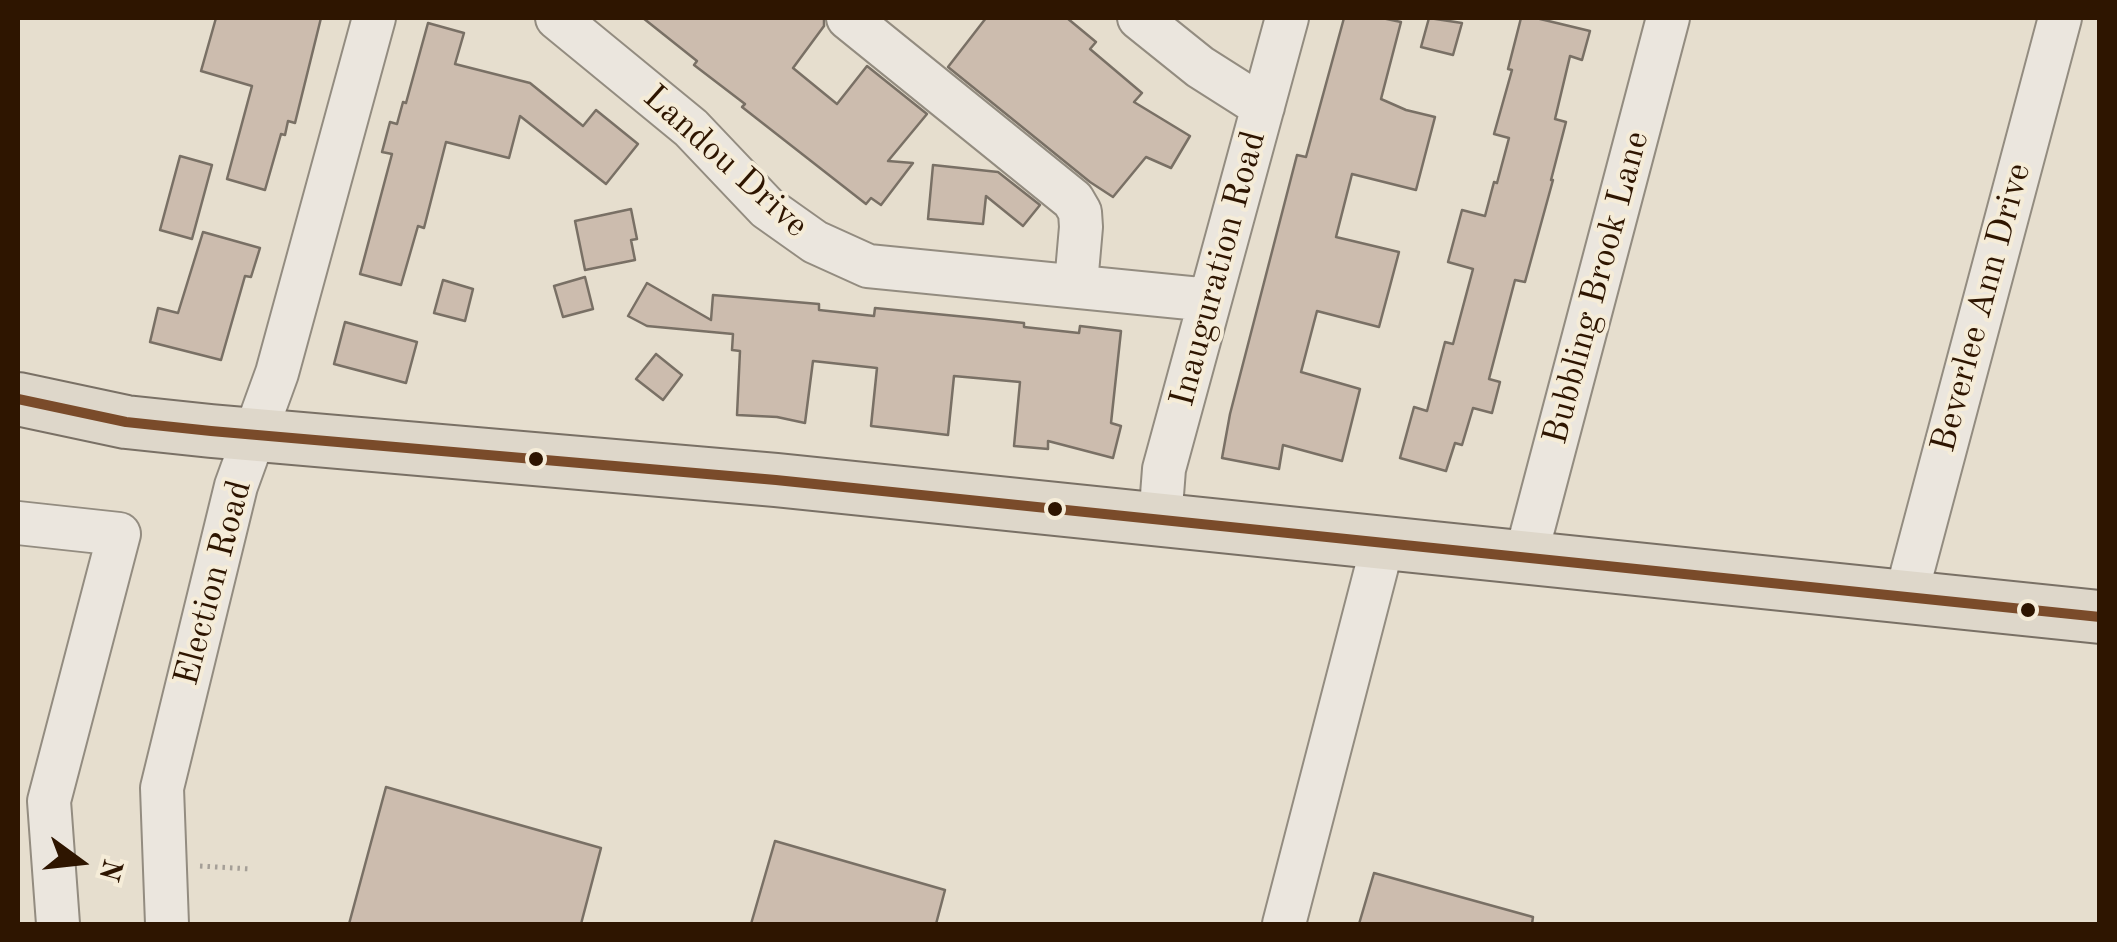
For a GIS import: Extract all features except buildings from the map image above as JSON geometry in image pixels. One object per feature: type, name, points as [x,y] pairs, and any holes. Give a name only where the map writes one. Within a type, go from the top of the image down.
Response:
[{"type":"main road","points":[[18,399],[126,422],[776,480],[2100,618]]},
{"type":"street","name":"Election Road","points":[[168,924],[162,788],[236,486],[277,373],[374,18]]},
{"type":"street","name":"Landou Drive","points":[[557,18],[691,128],[767,208],[815,242],[868,266],[1210,300]]},
{"type":"street","points":[[848,18],[1073,200],[1080,212],[1081,227],[1076,284]]},
{"type":"street","points":[[1139,18],[1200,67],[1263,106]]},
{"type":"street","name":"Inauguration Road","points":[[1160,521],[1164,468],[1288,18]]},
{"type":"street","name":"Bubbling Brook Lane","points":[[1525,559],[1668,18]]},
{"type":"street","name":"Beverlee Ann Drive","points":[[1905,598],[2060,18]]},
{"type":"street","points":[[18,524],[120,534],[49,802],[58,924]]},
{"type":"street","points":[[1284,924],[1383,543]]},
{"type":"path","points":[[200,866],[251,868]]},
{"type":"transit line","points":[[18,399],[126,422],[211,431],[776,480],[2100,617]]}]
